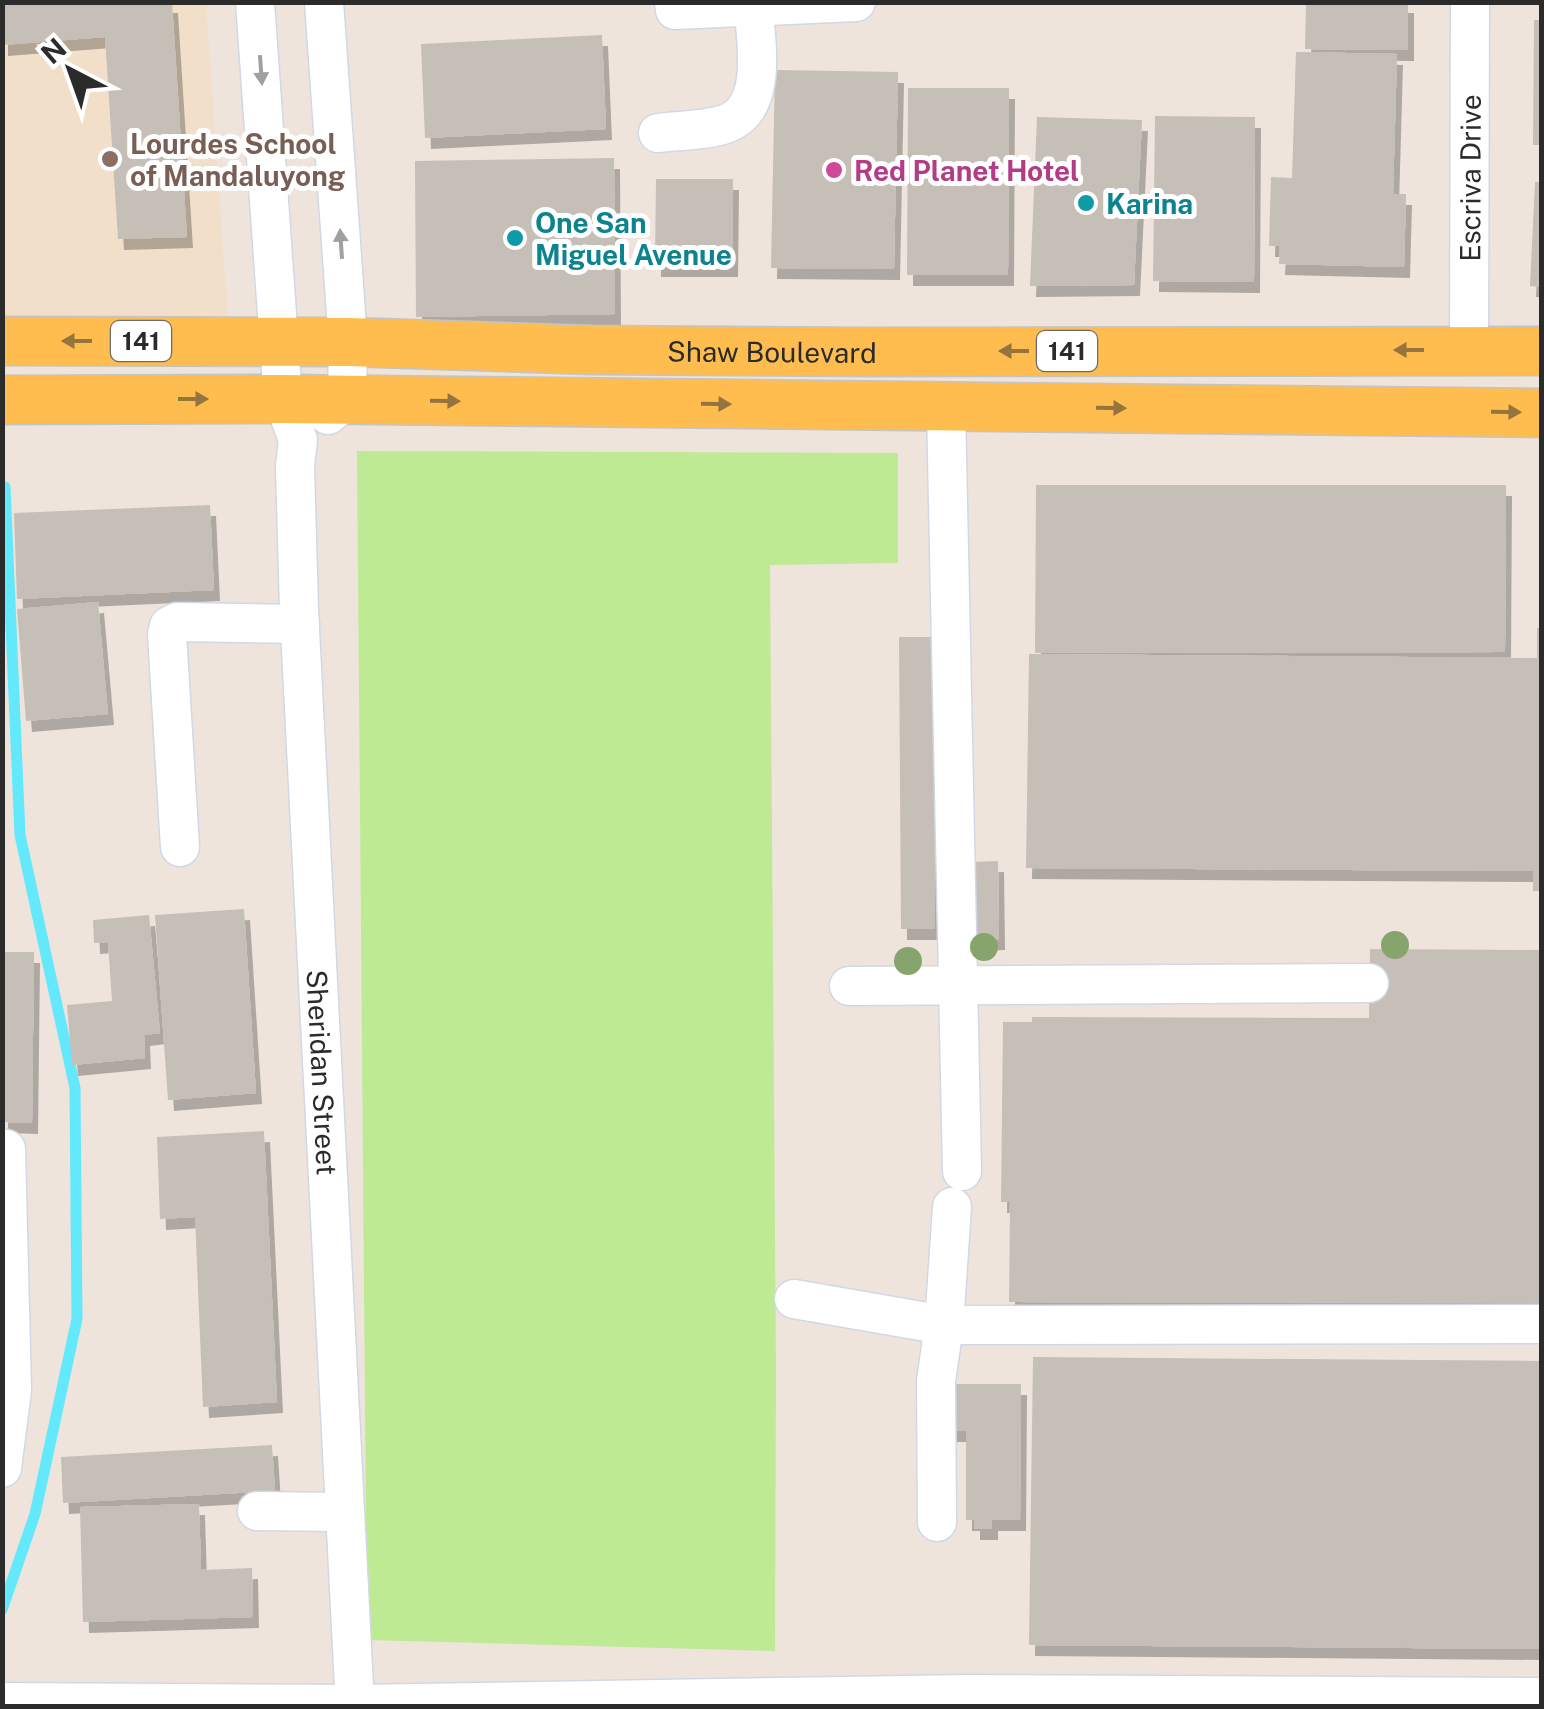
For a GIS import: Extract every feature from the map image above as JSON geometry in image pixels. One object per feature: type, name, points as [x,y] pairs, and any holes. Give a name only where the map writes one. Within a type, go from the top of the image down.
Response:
[{"type":"main road","name":"Shaw Boulevard","points":[[2,341],[348,342],[592,350],[1542,350]]},
{"type":"main road","name":"Shaw Boulevard","points":[[2,400],[290,420],[347,400],[1542,413]]},
{"type":"street","name":"Sheridan Street","points":[[256,2],[280,342],[294,466],[354,1705]]},
{"type":"street","points":[[324,2],[348,342],[347,400]]},
{"type":"street","points":[[674,2],[674,10],[856,2]]},
{"type":"street","name":"Escriva Drive","points":[[1469,350],[1470,2]]},
{"type":"street","points":[[658,133],[725,124],[740,117],[750,104],[756,76],[754,7]]},
{"type":"street","points":[[946,406],[962,1171]]},
{"type":"street","points":[[180,847],[169,626],[177,622],[300,624]]},
{"type":"street","points":[[849,986],[1369,983]]},
{"type":"street","points":[[2,1468],[12,1390],[6,1150]]},
{"type":"street","points":[[937,1522],[936,1381],[952,1207]]},
{"type":"street","points":[[794,1299],[944,1325],[1542,1324]]},
{"type":"street","points":[[256,1511],[344,1512]]},
{"type":"street","points":[[2,1702],[354,1705],[1542,1696]]},
{"type":"shaded area","name":"Lourdes School of Mandaluyong","points":[[3,3],[206,3],[228,319],[3,316]]},
{"type":"green space","points":[[357,451],[898,453],[898,563],[770,565],[775,1651],[367,1640]]},
{"type":"building","points":[[2,2],[172,2],[187,237],[118,239],[105,37],[2,45]]},
{"type":"building","points":[[1306,2],[1408,2],[1408,50],[1305,49]]},
{"type":"building","points":[[1534,20],[1542,20],[1542,145],[1533,145]]},
{"type":"building","points":[[602,35],[606,129],[425,138],[421,44]]},
{"type":"building","points":[[1296,52],[1397,54],[1393,194],[1406,194],[1404,267],[1279,264],[1280,246],[1269,246],[1271,177],[1292,178]]},
{"type":"building","name":"Red Planet Hotel","points":[[775,70],[898,72],[894,269],[771,268]]},
{"type":"building","points":[[908,88],[1009,88],[1008,275],[907,275]]},
{"type":"building","points":[[1155,116],[1255,117],[1254,282],[1153,281]]},
{"type":"building","name":"Karina","points":[[1037,117],[1142,120],[1134,285],[1030,286]]},
{"type":"building","name":"One San Miguel Avenue","points":[[614,158],[615,314],[416,317],[415,161]]},
{"type":"building","points":[[656,179],[733,179],[732,266],[655,266]]},
{"type":"building","points":[[1535,182],[1542,182],[1542,287],[1530,286]]},
{"type":"building","points":[[1036,485],[1506,485],[1505,652],[1035,653]]},
{"type":"building","points":[[210,505],[214,590],[17,599],[14,513]]},
{"type":"building","points":[[98,602],[108,714],[26,721],[17,609]]},
{"type":"building","points":[[1537,628],[1542,628],[1542,891],[1533,891],[1533,871],[1026,868],[1029,654],[1537,658]]},
{"type":"building","points":[[899,637],[933,637],[935,929],[901,929]]},
{"type":"building","points":[[998,861],[999,939],[973,940],[972,862]]},
{"type":"building","points":[[244,909],[256,1093],[168,1100],[155,915]]},
{"type":"building","points":[[149,915],[160,1033],[144,1035],[145,1058],[72,1065],[67,1005],[112,1001],[108,942],[94,943],[93,920]]},
{"type":"building","points":[[1370,949],[1542,950],[1542,1303],[1009,1302],[1010,1202],[1001,1202],[1003,1022],[1032,1022],[1032,1017],[1369,1018]]},
{"type":"building","points":[[2,952],[34,952],[32,1123],[2,1122]]},
{"type":"building","points":[[264,1131],[277,1402],[203,1407],[195,1217],[160,1219],[157,1137]]},
{"type":"building","points":[[1033,1357],[1542,1361],[1542,1649],[1029,1645]]},
{"type":"building","points":[[945,1384],[1021,1384],[1020,1520],[992,1520],[992,1529],[974,1529],[974,1520],[966,1520],[966,1431],[945,1431]]},
{"type":"building","points":[[272,1445],[275,1491],[63,1503],[61,1457]]},
{"type":"building","points":[[199,1504],[201,1570],[252,1568],[253,1617],[83,1622],[80,1507]]},
{"type":"waterway","points":[[2,1610],[35,1514],[77,1319],[75,1088],[20,835],[5,487]]},
{"type":"place","name":"Lourdes School of Mandaluyong","points":[[110,159]]},
{"type":"place","name":"Red Planet Hotel","points":[[834,170]]},
{"type":"place","name":"Karina","points":[[1086,203]]},
{"type":"place","name":"One San Miguel Avenue","points":[[515,238]]}]
